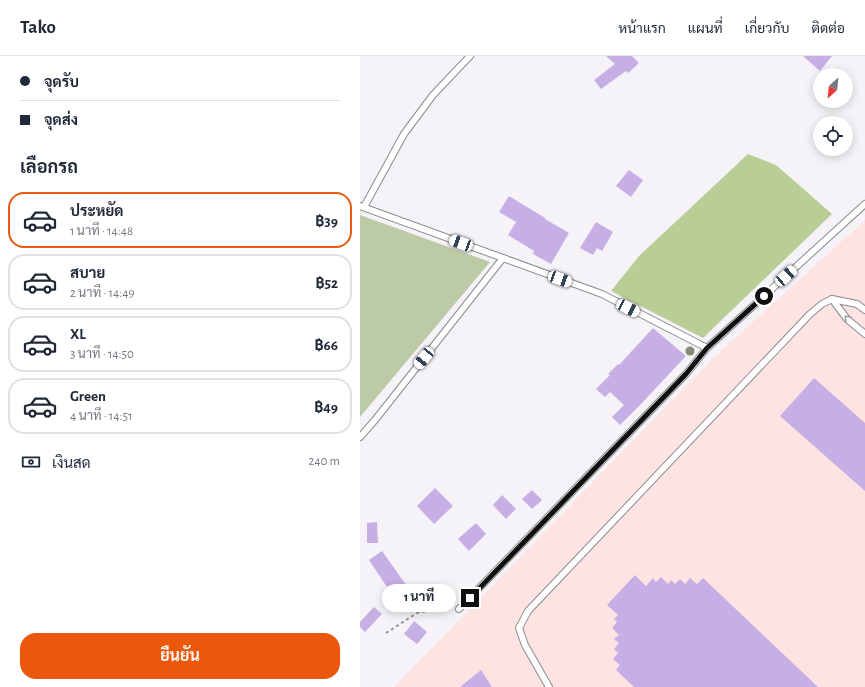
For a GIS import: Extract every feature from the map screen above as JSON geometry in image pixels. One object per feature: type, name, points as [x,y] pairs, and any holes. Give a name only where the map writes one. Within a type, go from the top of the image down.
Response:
[{"type":"lane","points":[[470,56],[433,95],[404,134],[362,206],[602,294],[707,348]]},
{"type":"lane","points":[[459,609],[686,374],[707,348],[865,204]]},
{"type":"lane","points":[[360,437],[503,258]]},
{"type":"lane","points":[[832,299],[847,319],[865,334]]},
{"type":"lane","points":[[548,687],[525,645],[519,628],[528,611],[810,314],[822,304],[832,299],[858,304],[865,310]]},
{"type":"path","points":[[386,634],[417,613],[437,609],[459,609]]},
{"type":"shaded area","points":[[865,220],[865,687],[394,687],[712,359]]},
{"type":"green space","points":[[748,154],[776,165],[832,214],[703,338],[611,291],[639,256]]},
{"type":"green space","points":[[360,215],[490,262],[360,417]]},
{"type":"building","points":[[606,56],[632,56],[639,63],[628,73],[626,71],[601,89],[594,80],[615,64]]},
{"type":"building","points":[[803,56],[832,56],[822,68],[817,68]]},
{"type":"building","points":[[629,170],[643,180],[631,197],[616,186]]},
{"type":"building","points":[[509,196],[569,233],[551,264],[533,254],[534,251],[508,235],[516,222],[499,212]]},
{"type":"building","points":[[596,222],[613,232],[602,251],[597,248],[593,255],[580,248]]},
{"type":"building","points":[[653,328],[686,356],[620,425],[612,417],[624,405],[610,392],[605,397],[596,389],[610,375],[608,374],[618,364],[619,365]]},
{"type":"building","points":[[814,378],[865,423],[865,491],[780,416]]},
{"type":"building","points":[[435,488],[453,506],[434,524],[417,506]]},
{"type":"building","points":[[532,490],[542,500],[532,509],[522,499]]},
{"type":"building","points":[[502,495],[516,509],[506,519],[493,505]]},
{"type":"building","points":[[377,522],[378,543],[367,543],[367,523]]},
{"type":"building","points":[[476,523],[486,534],[469,551],[458,539]]},
{"type":"building","points":[[382,551],[404,582],[415,593],[404,604],[387,587],[369,560]]},
{"type":"building","points":[[635,575],[646,586],[653,578],[656,582],[661,577],[668,584],[671,580],[675,584],[680,579],[685,584],[690,578],[697,584],[703,578],[818,687],[634,687],[616,670],[620,665],[613,659],[618,653],[614,649],[619,643],[614,639],[619,635],[612,628],[617,622],[614,619],[618,615],[607,605]]},
{"type":"building","points":[[374,607],[382,614],[365,632],[360,627],[360,622]]},
{"type":"building","points":[[414,621],[427,632],[417,644],[404,634]]},
{"type":"building","points":[[481,670],[492,687],[460,687]]},
{"type":"route","points":[[470,598],[686,374],[707,348],[764,296]]}]
